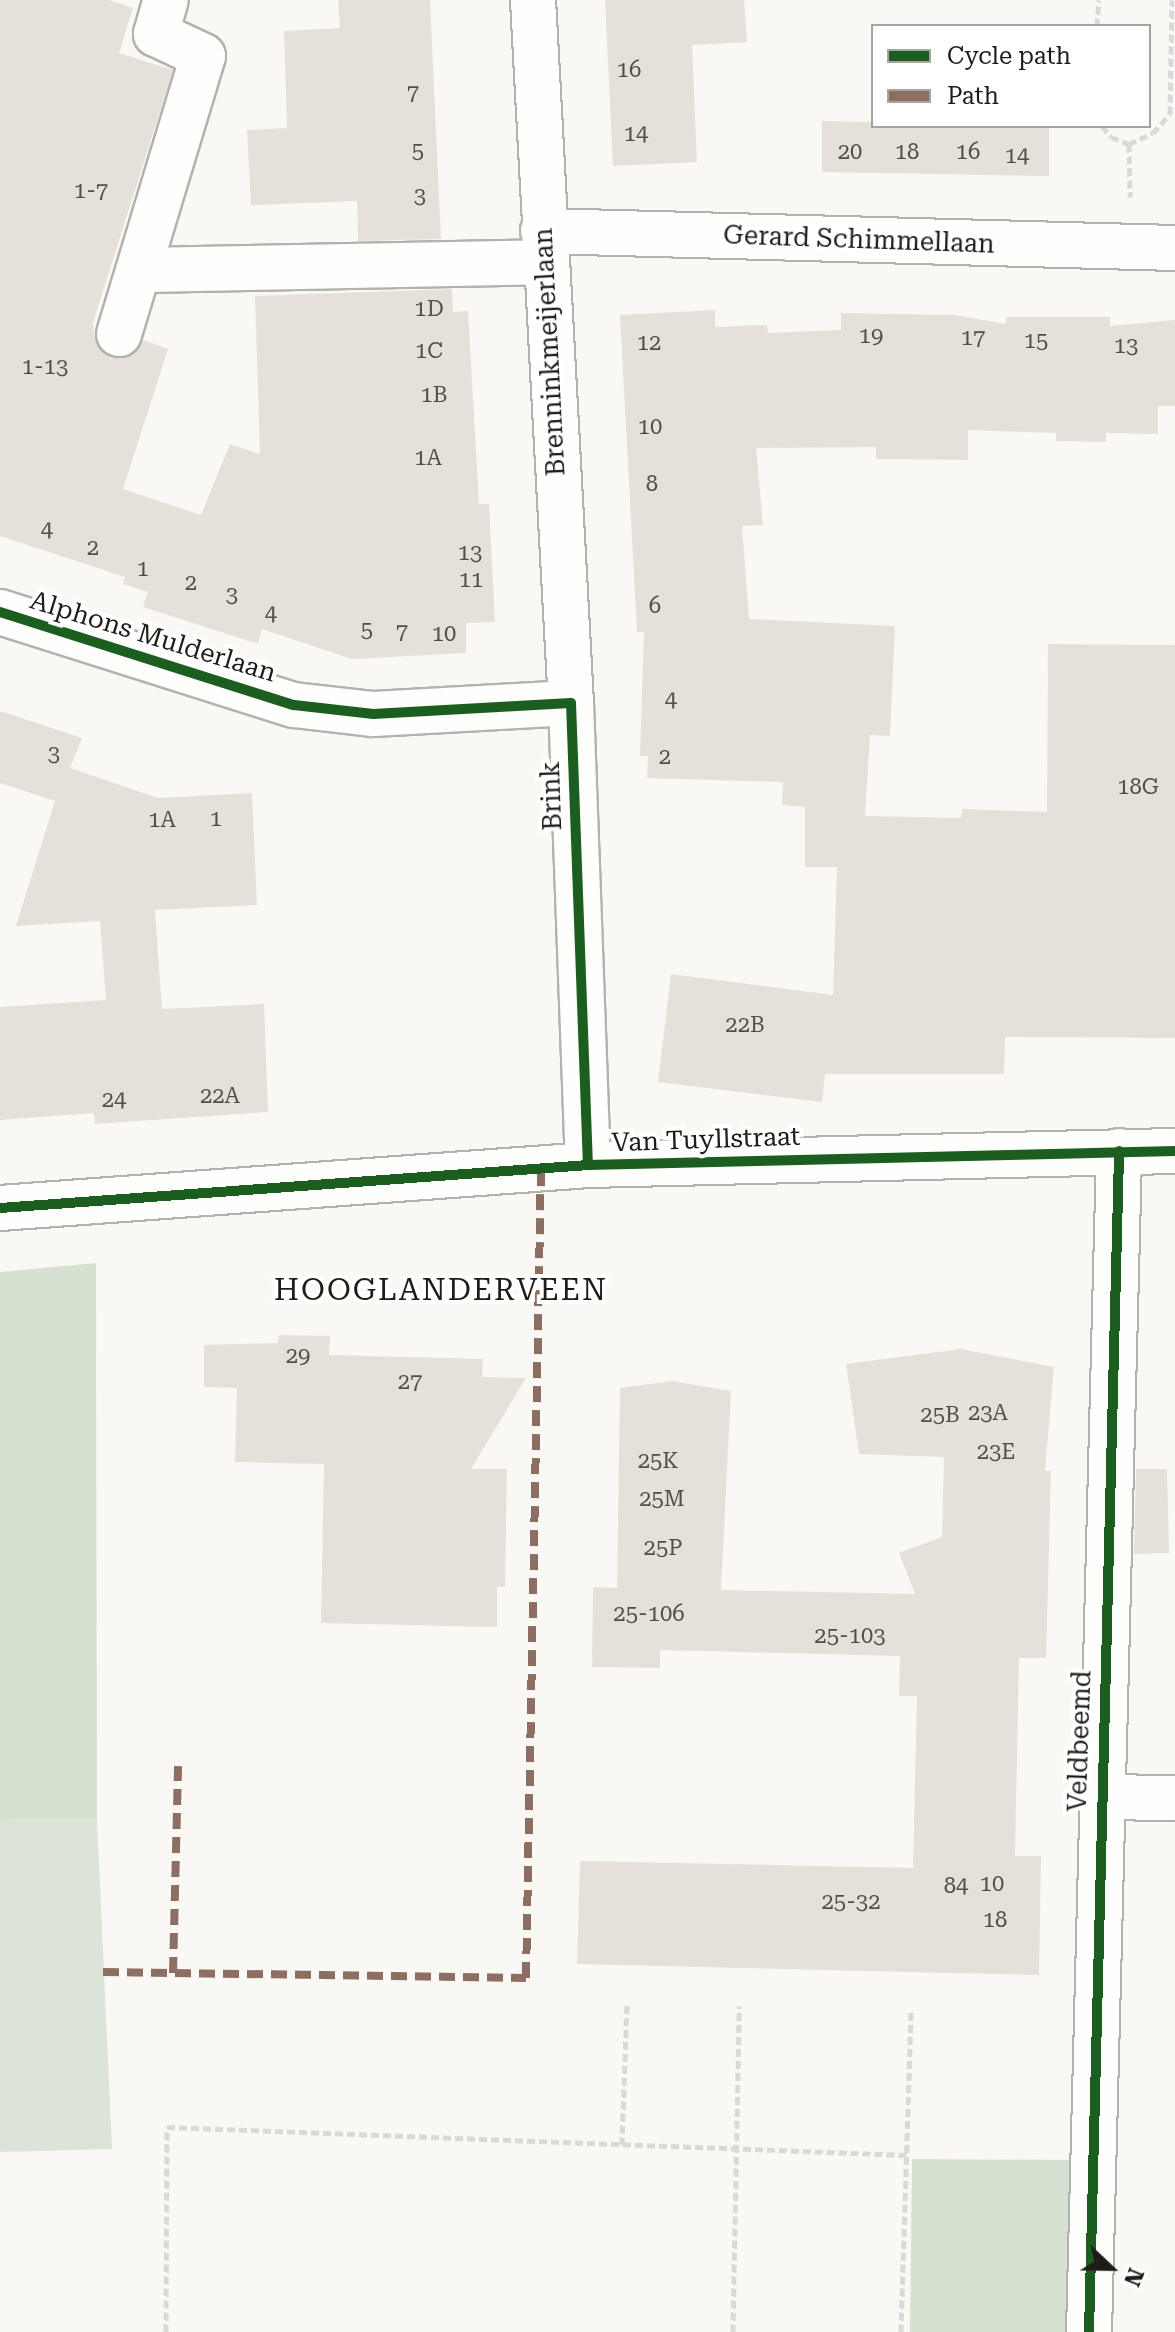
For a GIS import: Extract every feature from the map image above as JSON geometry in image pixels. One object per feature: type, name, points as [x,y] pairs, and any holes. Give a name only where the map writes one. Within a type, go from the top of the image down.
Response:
[{"type":"street","points":[[119,334],[142,270],[203,56],[156,34],[166,0]]},
{"type":"street","name":"Brenninkmeijerlaan","points":[[533,0],[571,703]]},
{"type":"street","name":"Gerard Schimmellaan","points":[[142,270],[544,247],[1175,248]]},
{"type":"street","name":"Alphons Mulderlaan","points":[[0,612],[294,705],[373,714],[571,703]]},
{"type":"street","name":"Brink","points":[[571,703],[588,1165]]},
{"type":"street","name":"Veldbeemd","points":[[1089,2332],[1100,1797],[1119,1151]]},
{"type":"street","name":"Van Tuyllstraat","points":[[0,1208],[588,1165],[1175,1151]]},
{"type":"street","points":[[1100,1797],[1175,1798]]},
{"type":"path","points":[[1097,24],[1099,0]]},
{"type":"path","points":[[1104,128],[1111,137],[1129,144],[1153,133],[1170,114],[1172,0]]},
{"type":"path","points":[[1129,144],[1130,247]]},
{"type":"path","points":[[622,2145],[627,2003]]},
{"type":"path","points":[[733,2332],[739,2006]]},
{"type":"path","points":[[901,2332],[911,2010]]},
{"type":"path","points":[[166,2332],[167,2127],[906,2155]]},
{"type":"shaded area","points":[[97,1819],[112,2149],[0,2152],[0,1820]]},
{"type":"green space","points":[[96,1263],[97,1819],[0,1820],[0,1272]]},
{"type":"green space","points":[[912,2159],[1079,2160],[1079,2332],[910,2332]]},
{"type":"building","points":[[0,0],[109,0],[133,8],[119,53],[173,70],[93,323],[95,340],[111,358],[135,353],[143,340],[168,349],[123,489],[201,515],[230,444],[260,454],[255,296],[452,289],[453,312],[468,311],[479,504],[489,504],[495,622],[466,623],[466,653],[352,659],[262,629],[258,644],[143,607],[148,592],[123,584],[125,577],[0,536]]},
{"type":"building","points":[[338,0],[430,0],[441,239],[358,241],[357,201],[251,205],[247,130],[287,128],[284,31],[340,28]]},
{"type":"building","points":[[605,0],[744,0],[747,42],[692,45],[697,162],[613,166]]},
{"type":"building","points":[[822,121],[871,122],[871,128],[1049,128],[1049,176],[822,172]]},
{"type":"building","points":[[715,310],[715,327],[767,325],[768,333],[841,330],[841,313],[955,315],[1006,324],[1006,317],[1110,317],[1110,326],[1175,320],[1175,406],[1158,406],[1158,434],[1106,433],[1106,442],[1056,441],[1056,433],[968,430],[968,460],[876,459],[876,447],[756,448],[763,525],[742,526],[749,619],[895,626],[890,736],[870,735],[865,816],[961,818],[962,809],[1047,812],[1048,644],[1175,645],[1175,1038],[1005,1037],[1004,1074],[825,1074],[822,1102],[658,1082],[671,974],[833,995],[837,867],[805,867],[805,807],[782,805],[783,782],[647,778],[648,756],[640,756],[644,632],[637,632],[620,315]]},
{"type":"building","points":[[0,711],[82,738],[70,768],[158,798],[252,793],[257,905],[155,910],[162,1009],[264,1004],[268,1112],[95,1124],[94,1113],[0,1120],[0,1007],[106,1000],[100,921],[16,926],[55,801],[0,783]]},
{"type":"building","points":[[279,1335],[330,1336],[329,1355],[483,1359],[482,1377],[526,1378],[471,1469],[507,1469],[505,1587],[497,1587],[497,1627],[321,1623],[324,1464],[235,1462],[237,1388],[204,1387],[204,1345],[278,1343]]},
{"type":"building","points":[[961,1349],[1054,1367],[1045,1471],[1051,1471],[1046,1658],[1019,1658],[1015,1856],[1041,1856],[1039,1975],[577,1964],[580,1861],[913,1868],[917,1696],[899,1696],[900,1656],[660,1650],[660,1668],[592,1667],[593,1587],[617,1588],[620,1388],[672,1381],[731,1391],[721,1590],[915,1594],[899,1553],[942,1537],[944,1457],[859,1454],[846,1364]]},
{"type":"building","points":[[1136,1469],[1167,1469],[1169,1553],[1134,1554]]},
{"type":"marked path","points":[[103,1972],[526,1978],[541,1170]]},
{"type":"marked path","points":[[173,1973],[178,1766]]},
{"type":"cycle path","points":[[0,612],[294,705],[373,714],[571,703],[588,1165]]},
{"type":"cycle path","points":[[1089,2332],[1119,1151]]},
{"type":"cycle path","points":[[0,1208],[588,1165],[1175,1151]]},
{"type":"district","name":"HOOGLANDERVEEN","points":[[441,1290]]}]
